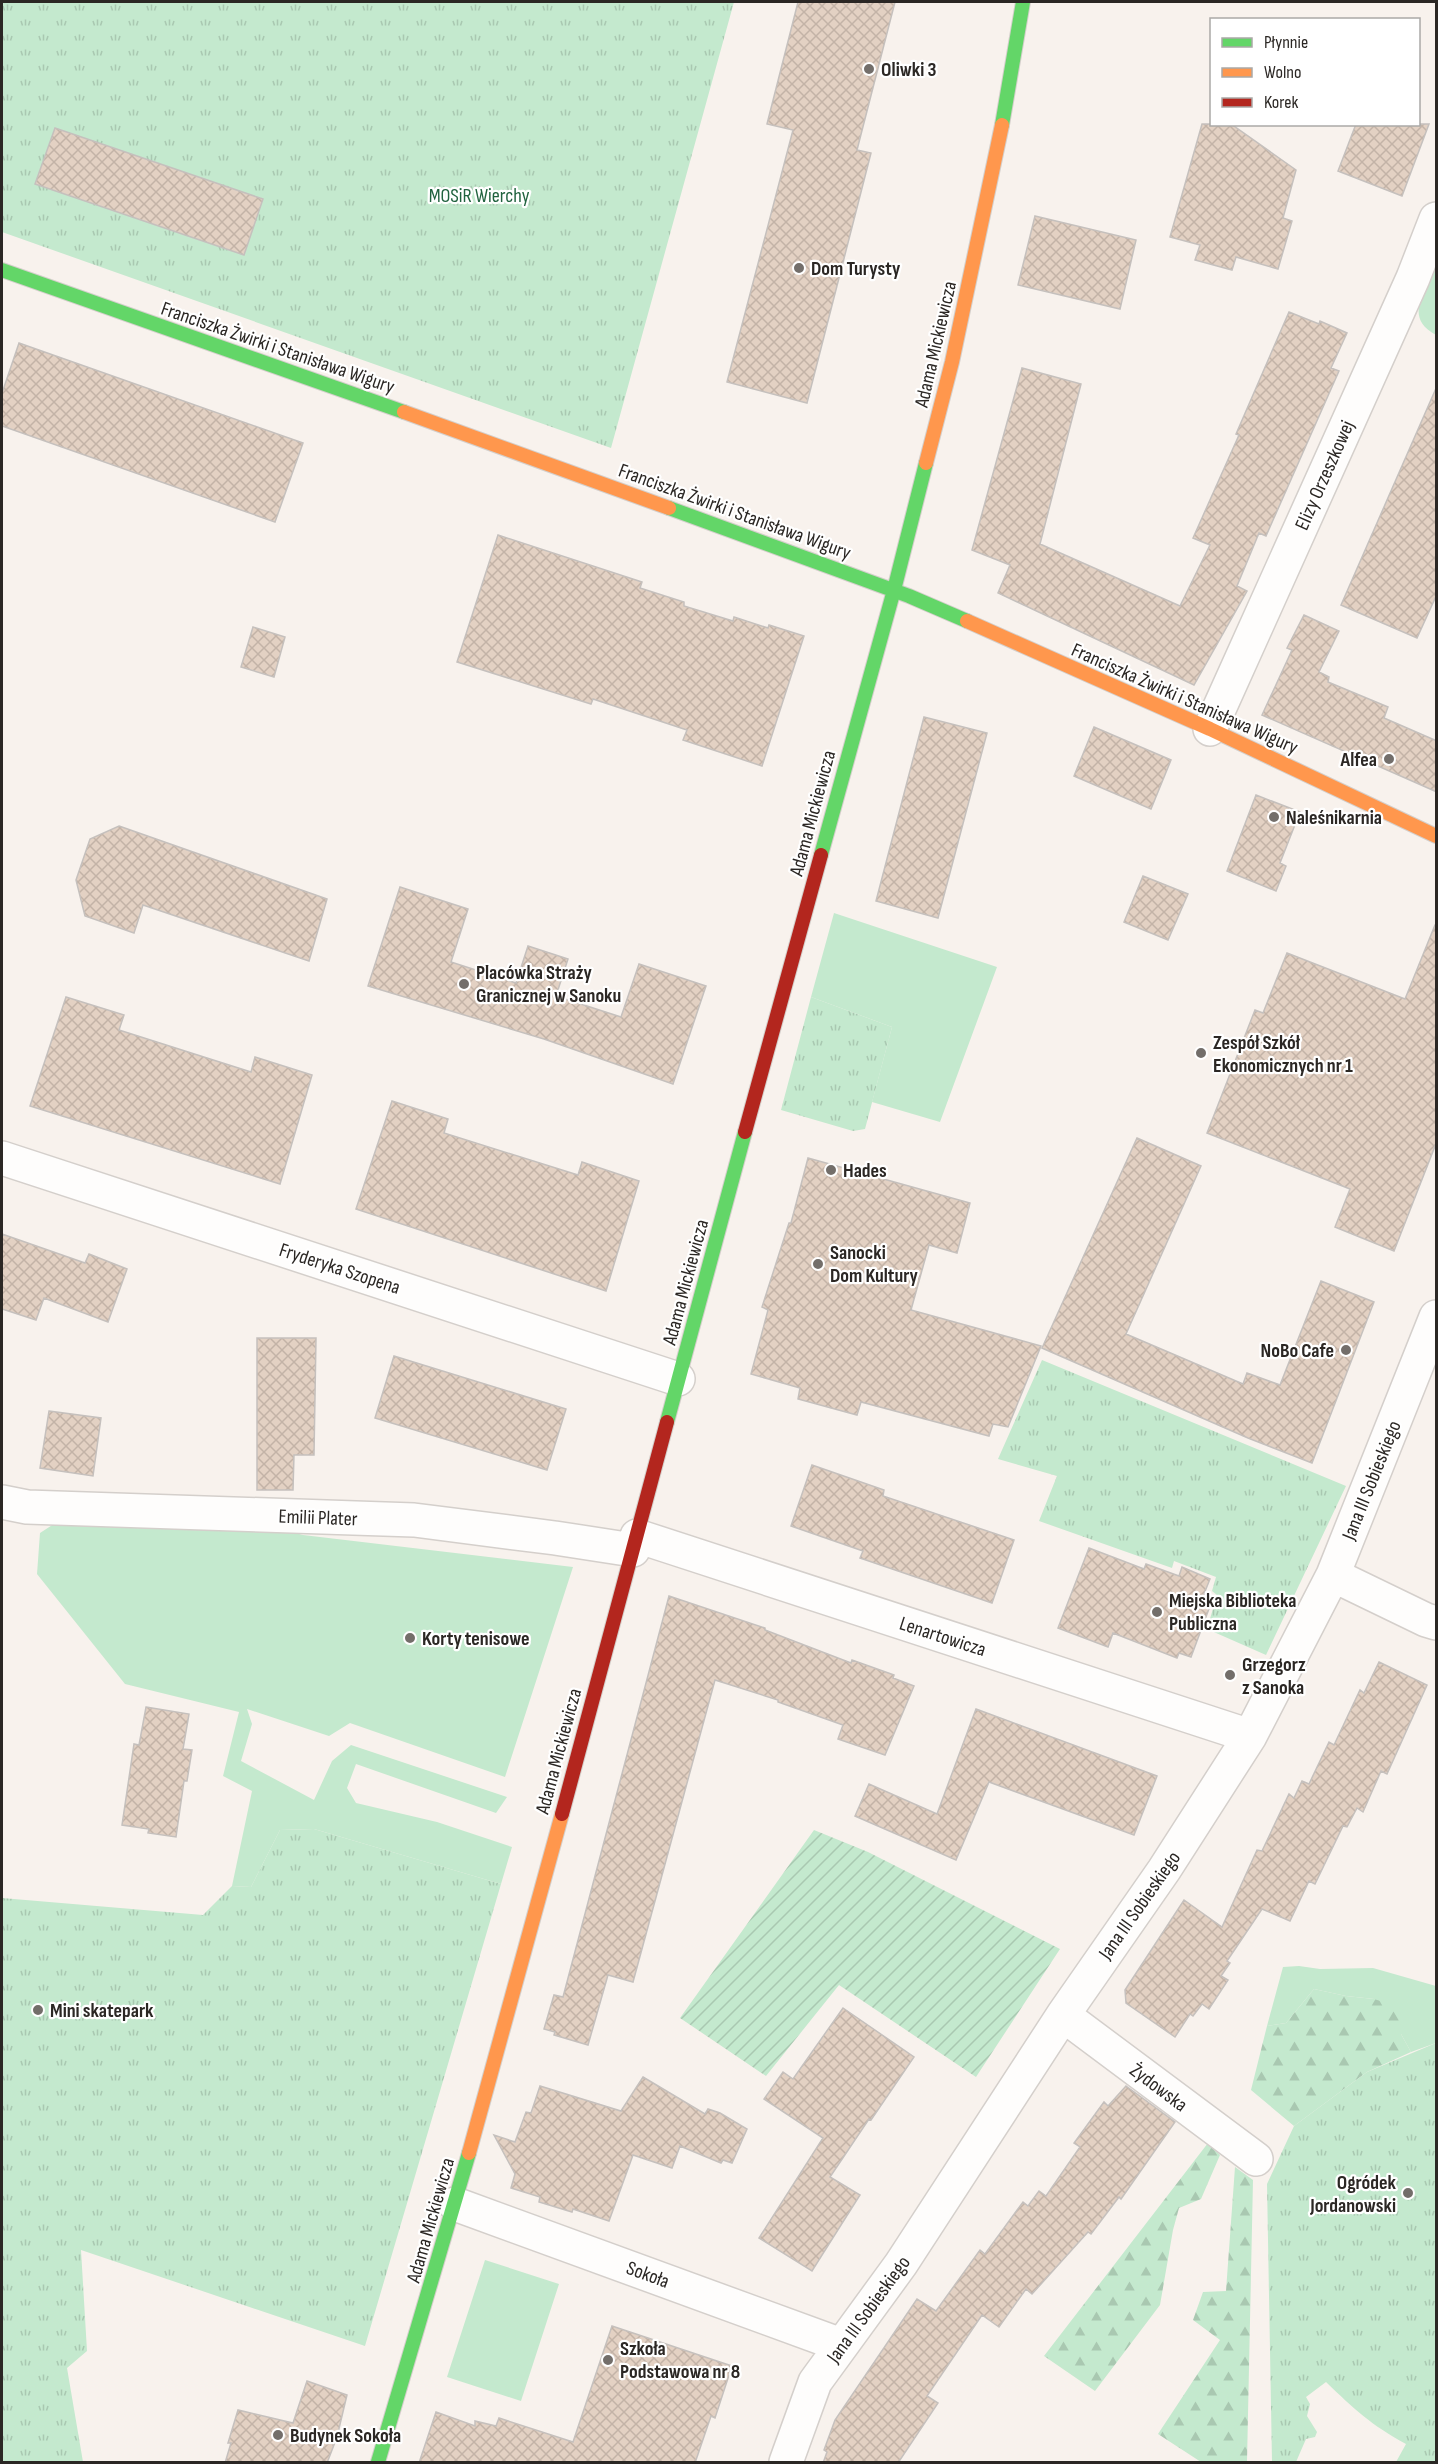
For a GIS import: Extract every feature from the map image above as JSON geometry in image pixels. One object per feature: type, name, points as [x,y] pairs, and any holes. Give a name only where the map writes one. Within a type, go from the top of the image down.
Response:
[{"type":"street","name":"Adama Mickiewicza","points":[[378,2463],[455,2204],[894,590],[952,362],[1006,106],[1023,2]]},
{"type":"street","name":"Adama Mickiewicza","points":[[1006,106],[1020,75],[1030,43]]},
{"type":"street","name":"Elizy Orzeszkowej","points":[[1210,729],[1413,278],[1437,219]]},
{"type":"street","name":"Franciszka Żwirki i Stanisława Wigury","points":[[2,270],[499,446],[894,590],[1210,729],[1437,836]]},
{"type":"street","name":"Fryderyka Szopena","points":[[2,1158],[678,1380]]},
{"type":"street","name":"Jana III Sobieskiego","points":[[786,2463],[815,2382],[901,2264],[1063,2015],[1164,1870],[1250,1736],[1333,1575],[1437,1317]]},
{"type":"street","name":"Emilii Plater","points":[[2,1502],[27,1507],[414,1520],[555,1538],[635,1543]]},
{"type":"street","name":"Lenartowicza","points":[[635,1543],[1250,1736]]},
{"type":"street","points":[[1333,1575],[1426,1620],[1437,1623]]},
{"type":"street","name":"Żydowska","points":[[1063,2015],[1256,2159]]},
{"type":"street","name":"Sokoła","points":[[455,2204],[842,2345]]},
{"type":"green space","name":"MOSiR Wierchy","points":[[2,2],[734,2],[611,448],[2,232]]},
{"type":"green space","points":[[1436,266],[1436,335],[1426,328],[1419,312],[1422,295]]},
{"type":"green space","points":[[834,913],[997,967],[940,1122],[872,1102],[892,1027],[811,997]]},
{"type":"green space","points":[[811,997],[892,1027],[865,1129],[853,1131],[781,1110]]},
{"type":"green space","points":[[1042,1360],[1346,1486],[1266,1655],[1207,1629],[1217,1595],[1212,1591],[1216,1577],[1174,1561],[1172,1568],[1039,1521],[1057,1476],[998,1459]]},
{"type":"green space","points":[[60,1520],[269,1526],[303,1535],[573,1567],[505,1777],[350,1723],[329,1736],[247,1709],[252,1724],[241,1761],[314,1800],[332,1761],[351,1745],[507,1797],[496,1813],[356,1764],[347,1788],[356,1803],[437,1822],[512,1847],[501,1884],[314,1829],[280,1830],[251,1887],[232,1886],[252,1791],[223,1776],[239,1712],[125,1684],[37,1574],[40,1533]]},
{"type":"green space","points":[[314,1829],[501,1884],[365,2346],[81,2250],[87,2351],[67,2368],[83,2462],[2,2462],[2,1898],[203,1915],[232,1886],[251,1887],[280,1830]]},
{"type":"green space","points":[[814,1830],[868,1852],[1060,1949],[976,2077],[839,1985],[766,2076],[680,2018]]},
{"type":"green space","points":[[1299,1966],[1320,1969],[1373,1968],[1436,1986],[1436,2043],[1411,2052],[1401,2034],[1374,1999],[1314,1989],[1286,2023],[1267,2026],[1283,1967]]},
{"type":"green space","points":[[1314,1989],[1374,1999],[1412,2011],[1401,2034],[1411,2052],[1367,2072],[1294,2126],[1251,2090],[1267,2026],[1286,2023]]},
{"type":"green space","points":[[1436,2043],[1436,2462],[1396,2462],[1406,2444],[1363,2416],[1326,2382],[1306,2397],[1310,2404],[1307,2416],[1317,2432],[1315,2437],[1306,2439],[1296,2462],[1272,2462],[1267,2184],[1294,2126],[1367,2072]]},
{"type":"green space","points":[[1208,2143],[1220,2155],[1201,2199],[1179,2208],[1160,2305],[1095,2391],[1044,2356]]},
{"type":"green space","points":[[1235,2167],[1253,2180],[1247,2462],[1201,2462],[1158,2434],[1220,2340],[1193,2320],[1203,2292],[1226,2291]]},
{"type":"green space","points":[[485,2260],[559,2284],[521,2401],[447,2377]]},
{"type":"building","name":"Dom Turysty","points":[[798,2],[895,2],[857,150],[871,153],[807,403],[727,382],[793,130],[767,124]]},
{"type":"building","points":[[1202,124],[1234,126],[1296,170],[1283,218],[1292,221],[1278,269],[1236,257],[1232,270],[1195,260],[1200,245],[1170,237]]},
{"type":"building","points":[[1429,124],[1402,196],[1338,171],[1355,126]]},
{"type":"building","points":[[55,128],[263,199],[244,255],[35,184]]},
{"type":"building","points":[[1035,216],[1136,240],[1120,309],[1018,285]]},
{"type":"building","points":[[1289,312],[1319,324],[1320,321],[1347,333],[1331,368],[1339,371],[1266,536],[1259,533],[1237,586],[1247,591],[1194,685],[998,593],[1010,565],[972,550],[1022,368],[1081,384],[1040,544],[1180,606],[1210,545],[1193,538],[1239,435],[1236,434]]},
{"type":"building","points":[[19,343],[303,443],[275,522],[2,426],[2,393]]},
{"type":"building","points":[[1437,386],[1437,594],[1417,638],[1341,605]]},
{"type":"building","points":[[498,535],[642,582],[640,588],[684,602],[684,606],[733,621],[734,617],[804,636],[762,766],[683,740],[687,730],[593,699],[591,704],[457,662]]},
{"type":"building","points":[[1304,615],[1339,631],[1319,672],[1329,677],[1328,682],[1388,707],[1384,718],[1437,741],[1437,792],[1262,715],[1292,650],[1287,648]]},
{"type":"building","points":[[253,627],[285,637],[274,677],[241,667]]},
{"type":"building","points":[[924,717],[987,733],[938,918],[876,901]]},
{"type":"building","points":[[1094,727],[1171,760],[1151,809],[1074,776]]},
{"type":"building","points":[[1256,795],[1300,812],[1280,863],[1286,866],[1276,891],[1227,871]]},
{"type":"building","points":[[119,826],[327,899],[309,961],[143,905],[134,933],[85,916],[76,880],[90,839]]},
{"type":"building","points":[[1143,876],[1188,894],[1168,940],[1124,922]]},
{"type":"building","name":"Placówka Straży Granicznej w Sanoku","points":[[400,887],[468,909],[451,962],[516,983],[528,946],[568,959],[556,996],[621,1017],[639,964],[706,986],[673,1084],[544,1039],[368,986]]},
{"type":"building","points":[[1435,925],[1437,925],[1437,1141],[1394,1251],[1335,1227],[1350,1189],[1207,1133],[1255,1010],[1263,1013],[1287,953],[1405,999]]},
{"type":"building","points":[[66,997],[124,1015],[119,1030],[251,1072],[255,1057],[312,1075],[280,1184],[30,1106]]},
{"type":"building","points":[[392,1101],[448,1119],[444,1133],[578,1175],[582,1162],[639,1181],[606,1291],[356,1209]]},
{"type":"building","points":[[1137,1138],[1201,1166],[1126,1334],[1243,1384],[1247,1373],[1280,1385],[1321,1281],[1374,1302],[1312,1463],[1248,1438],[1042,1348]]},
{"type":"building","points":[[808,1158],[970,1203],[957,1253],[929,1245],[911,1310],[1041,1346],[1008,1427],[993,1424],[989,1436],[861,1402],[857,1415],[798,1399],[800,1388],[751,1374],[768,1310],[762,1307],[789,1223],[791,1223]]},
{"type":"building","points":[[2,1234],[85,1263],[89,1254],[127,1269],[108,1322],[44,1298],[36,1320],[2,1309]]},
{"type":"building","points":[[257,1338],[316,1338],[314,1455],[294,1455],[293,1490],[257,1490]]},
{"type":"building","points":[[394,1356],[566,1409],[547,1470],[375,1418]]},
{"type":"building","points":[[49,1411],[101,1418],[93,1476],[40,1468]]},
{"type":"building","points":[[812,1465],[884,1490],[883,1496],[1014,1540],[992,1603],[860,1558],[863,1551],[791,1526]]},
{"type":"building","points":[[1089,1548],[1144,1569],[1146,1564],[1179,1576],[1182,1567],[1210,1579],[1204,1594],[1213,1598],[1191,1657],[1179,1653],[1177,1658],[1113,1633],[1108,1647],[1058,1628]]},
{"type":"building","points":[[669,1596],[765,1628],[765,1630],[851,1663],[852,1660],[894,1675],[893,1678],[914,1686],[885,1755],[838,1739],[843,1725],[778,1702],[778,1700],[715,1680],[633,1982],[608,1975],[588,2045],[554,2035],[555,2032],[544,2029],[554,1995],[563,1997]]},
{"type":"building","points":[[1379,1662],[1427,1685],[1387,1774],[1381,1771],[1363,1812],[1357,1808],[1347,1827],[1343,1826],[1315,1884],[1309,1881],[1290,1921],[1262,1909],[1227,1961],[1230,1963],[1221,1976],[1228,1980],[1209,2009],[1202,2004],[1193,2016],[1190,2014],[1175,2037],[1126,2003],[1125,1990],[1184,1900],[1222,1927],[1257,1850],[1262,1851],[1289,1794],[1294,1798],[1302,1781],[1309,1784],[1329,1742],[1334,1745],[1360,1690],[1364,1693]]},
{"type":"building","points":[[146,1707],[189,1714],[183,1749],[192,1750],[187,1781],[184,1781],[176,1837],[148,1833],[149,1829],[122,1825],[134,1744],[139,1745]]},
{"type":"building","points":[[976,1709],[1157,1776],[1134,1835],[989,1782],[956,1860],[855,1816],[869,1784],[937,1814]]},
{"type":"building","points":[[843,2008],[914,2057],[830,2177],[860,2195],[812,2271],[759,2238],[823,2138],[764,2099],[783,2072],[793,2079]]},
{"type":"building","points":[[643,2077],[705,2114],[708,2109],[720,2113],[747,2129],[732,2163],[723,2160],[721,2163],[680,2146],[672,2168],[633,2155],[609,2221],[573,2209],[572,2212],[539,2202],[540,2197],[511,2188],[515,2174],[494,2135],[515,2142],[526,2112],[531,2113],[540,2086],[621,2111]]},
{"type":"building","points":[[1126,2086],[1175,2122],[1121,2199],[1119,2197],[1091,2234],[1088,2232],[1032,2294],[1026,2289],[999,2327],[982,2315],[927,2396],[938,2403],[898,2463],[823,2463],[827,2452],[824,2450],[835,2420],[917,2299],[936,2311],[980,2250],[985,2254],[1023,2202],[1028,2206],[1039,2191],[1046,2196],[1080,2147],[1074,2143],[1104,2102],[1108,2106]]},
{"type":"building","points":[[612,2326],[732,2366],[715,2418],[711,2416],[695,2463],[419,2463],[436,2412],[475,2426],[475,2421],[496,2426],[499,2418],[573,2442]]},
{"type":"building","name":"Budynek Sokoła","points":[[307,2381],[347,2395],[337,2437],[327,2463],[225,2463],[231,2443],[228,2443],[238,2410],[293,2423]]},
{"type":"traffic: fast","points":[[1002,125],[1023,2]]},
{"type":"traffic: fast","points":[[2,270],[404,412]]},
{"type":"traffic: fast","points":[[821,855],[894,590],[926,463]]},
{"type":"traffic: fast","points":[[669,508],[909,596],[967,621]]},
{"type":"traffic: fast","points":[[667,1422],[745,1132]]},
{"type":"traffic: fast","points":[[378,2462],[469,2153]]},
{"type":"traffic: slow","points":[[926,463],[952,362],[1002,125]]},
{"type":"traffic: slow","points":[[404,412],[669,508]]},
{"type":"traffic: slow","points":[[967,621],[1210,729],[1436,836]]},
{"type":"traffic: slow","points":[[469,2153],[562,1814]]},
{"type":"traffic: jam","points":[[745,1132],[821,855]]},
{"type":"traffic: jam","points":[[562,1814],[667,1422]]},
{"type":"place","name":"Oliwki 3","points":[[869,69]]},
{"type":"place","name":"Dom Turysty","points":[[799,268]]},
{"type":"place","name":"Alfea","points":[[1389,759]]},
{"type":"place","name":"Naleśnikarnia","points":[[1274,817]]},
{"type":"place","name":"Placówka Straży Granicznej w Sanoku","points":[[464,984]]},
{"type":"place","name":"Zespół Szkół Ekonomicznych nr 1","points":[[1201,1053]]},
{"type":"place","name":"Hades","points":[[831,1170]]},
{"type":"place","name":"Sanocki Dom Kultury","points":[[818,1264]]},
{"type":"place","name":"NoBo Cafe","points":[[1346,1350]]},
{"type":"place","name":"Miejska Biblioteka Publiczna","points":[[1157,1612]]},
{"type":"place","name":"Korty tenisowe","points":[[410,1638]]},
{"type":"place","name":"Grzegorz z Sanoka","points":[[1230,1675]]},
{"type":"place","name":"Mini skatepark","points":[[38,2010]]},
{"type":"place","name":"Ogródek Jordanowski","points":[[1408,2193]]},
{"type":"place","name":"Szkoła Podstawowa nr 8","points":[[608,2360]]},
{"type":"place","name":"Budynek Sokoła","points":[[278,2435]]}]
